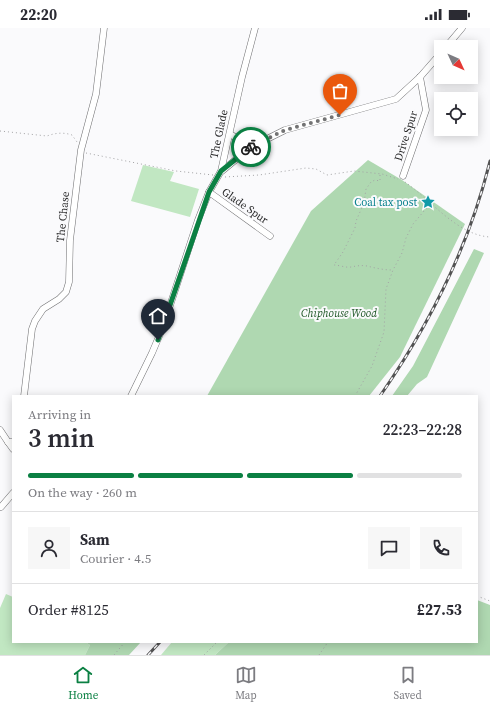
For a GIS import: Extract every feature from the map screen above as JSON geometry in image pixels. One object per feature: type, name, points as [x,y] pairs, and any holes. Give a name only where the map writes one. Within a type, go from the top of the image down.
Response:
[{"type":"street","name":"The Chase","points":[[24,395],[32,329],[43,309],[59,299],[66,292],[69,282],[70,240],[80,150],[96,94],[104,28]]},
{"type":"street","name":"The Glade","points":[[131,395],[163,327],[209,192],[221,171],[254,28]]},
{"type":"street","points":[[452,40],[462,28]]},
{"type":"street","points":[[221,171],[252,147],[285,130],[396,99],[420,78],[434,61]]},
{"type":"street","name":"Drive Spur","points":[[403,176],[426,110],[420,78]]},
{"type":"street","points":[[230,134],[252,147]]},
{"type":"street","name":"Glade Spur","points":[[209,192],[270,236]]},
{"type":"street","points":[[0,430],[11,442]]},
{"type":"street","points":[[1,507],[12,493]]},
{"type":"path","points":[[380,174],[380,181],[375,180],[371,182],[366,189],[364,203],[356,221],[355,228],[343,252],[334,264],[350,267],[354,265],[393,270]]},
{"type":"path","points":[[356,395],[372,366],[384,332],[386,289],[393,270],[402,253],[406,238],[413,224],[430,204],[469,231],[479,236],[490,237]]},
{"type":"path","points":[[478,596],[490,601]]},
{"type":"path","points":[[114,655],[125,643]]},
{"type":"path","points":[[204,655],[216,643]]},
{"type":"path","points":[[319,655],[327,643]]},
{"type":"green space","name":"Chiphouse Wood","points":[[368,160],[402,180],[465,224],[400,357],[370,395],[208,395],[311,211]]},
{"type":"green space","points":[[143,165],[174,172],[170,181],[199,189],[190,217],[131,201]]},
{"type":"green space","points":[[474,249],[484,253],[427,377],[417,384],[408,395],[393,395],[413,366]]},
{"type":"green space","points":[[6,594],[12,597],[12,643],[87,643],[90,645],[85,655],[0,655],[0,608]]},
{"type":"green space","points":[[478,600],[490,605],[490,655],[215,655],[228,643],[478,643]]},
{"type":"green space","points":[[87,643],[140,643],[129,655],[85,655],[90,645]]},
{"type":"green space","points":[[171,643],[228,643],[215,655],[161,655]]},
{"type":"railway","points":[[381,395],[415,341],[446,283],[471,223],[490,161]]},
{"type":"railway","points":[[148,655],[159,643]]},
{"type":"way so far","points":[[251,147],[285,130],[340,115]]},
{"type":"place","name":"Coal tax post","points":[[428,202]]},
{"type":"route","points":[[158,340],[198,220],[209,192],[221,171],[251,147]]}]
